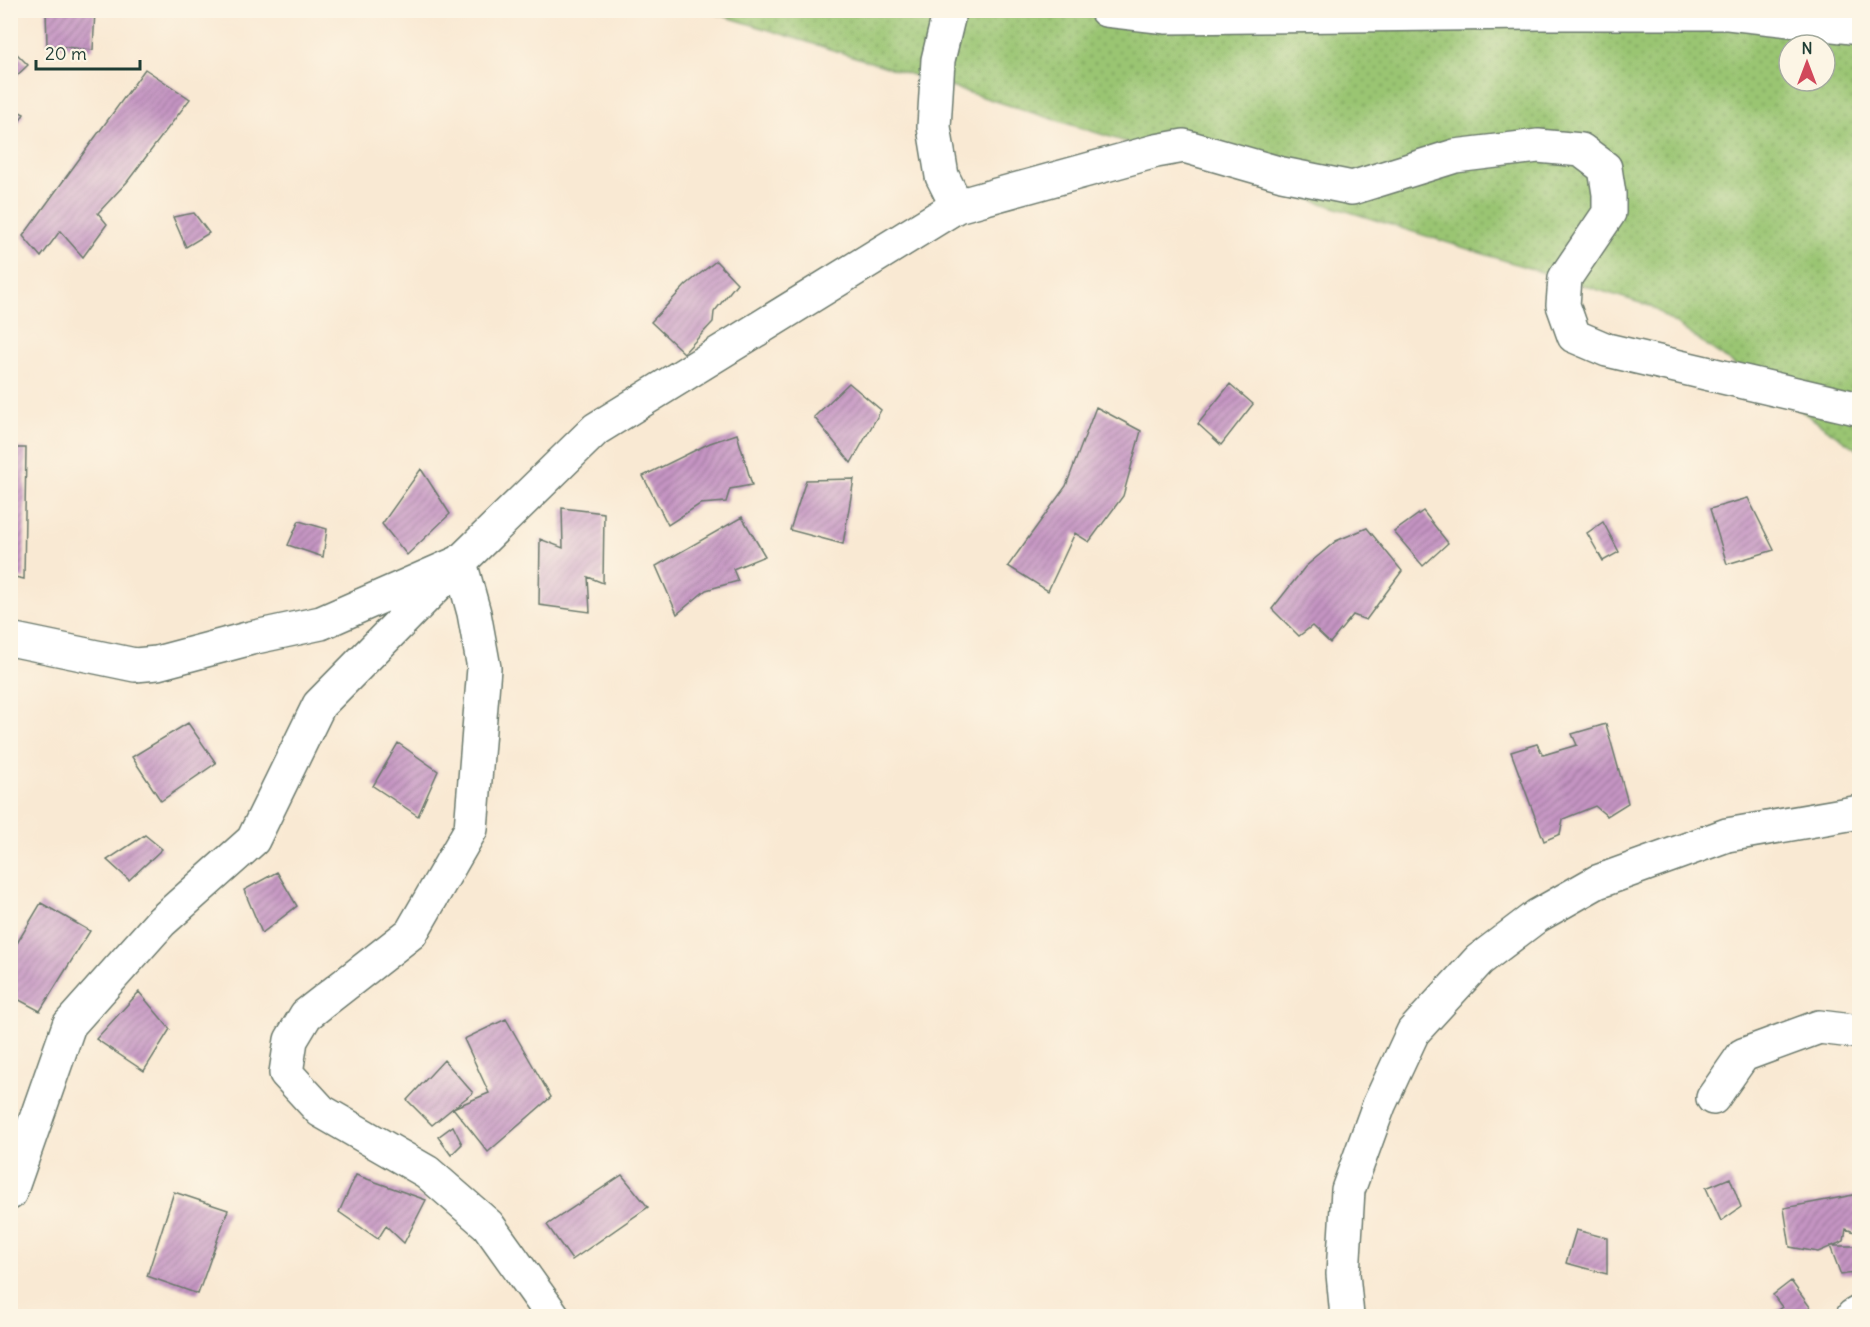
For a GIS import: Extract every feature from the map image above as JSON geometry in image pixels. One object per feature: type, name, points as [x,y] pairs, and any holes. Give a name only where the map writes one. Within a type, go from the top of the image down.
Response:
[{"type":"main road","points":[[950,10],[938,60],[934,127],[942,176],[957,206]]},
{"type":"main road","points":[[1106,10],[1167,17],[1728,13],[1860,28]]},
{"type":"main road","points":[[10,1193],[69,1025],[161,922],[253,840],[319,705],[596,429],[957,206],[1156,151],[1184,146],[1282,174],[1352,188],[1455,156],[1538,146],[1581,150],[1605,168],[1609,213],[1565,278],[1563,305],[1574,336],[1607,350],[1860,409]]},
{"type":"main road","points":[[10,639],[135,665],[157,663],[251,638],[321,623],[460,562]]},
{"type":"main road","points":[[460,562],[474,613],[484,668],[471,829],[411,933],[306,1015],[291,1040],[286,1072],[321,1111],[427,1172],[488,1225],[553,1317]]},
{"type":"main road","points":[[1347,1317],[1343,1274],[1348,1190],[1379,1105],[1413,1032],[1479,960],[1537,916],[1607,878],[1727,835],[1860,812]]},
{"type":"main road","points":[[1713,1098],[1743,1055],[1819,1027],[1860,1032]]},
{"type":"main road","points":[[1853,1317],[1860,1312]]},
{"type":"green space","points":[[708,11],[1859,11],[1859,451],[1650,306]]},
{"type":"building","points":[[46,10],[95,10],[93,50],[47,45]]},
{"type":"building","points":[[12,49],[28,65],[10,82],[10,51]]},
{"type":"building","points":[[145,69],[190,99],[127,182],[98,213],[107,224],[83,257],[60,231],[41,257],[23,236]]},
{"type":"building","points":[[10,107],[24,114],[10,137]]},
{"type":"building","points":[[194,213],[209,233],[186,247],[173,217]]},
{"type":"building","points":[[716,261],[737,283],[714,312],[713,322],[684,353],[651,322],[686,285]]},
{"type":"building","points":[[849,383],[881,410],[851,463],[814,417]]},
{"type":"building","points":[[1230,384],[1253,404],[1221,445],[1198,424]]},
{"type":"building","points":[[1096,407],[1141,431],[1123,496],[1089,542],[1075,533],[1048,591],[1008,566],[1066,486]]},
{"type":"building","points":[[737,434],[752,485],[730,489],[726,502],[700,504],[668,525],[643,476],[710,443]]},
{"type":"building","points":[[10,448],[26,448],[24,579],[10,576]]},
{"type":"building","points":[[421,469],[450,514],[407,555],[382,524]]},
{"type":"building","points":[[854,479],[843,544],[790,530],[806,480]]},
{"type":"building","points":[[1748,498],[1774,550],[1727,564],[1710,509]]},
{"type":"building","points":[[562,508],[604,513],[603,583],[588,577],[590,612],[539,605],[540,539],[563,548]]},
{"type":"building","points":[[1423,511],[1448,543],[1423,566],[1394,532]]},
{"type":"building","points":[[742,517],[765,556],[733,569],[738,581],[706,590],[677,614],[656,566]]},
{"type":"building","points":[[299,521],[327,529],[323,557],[288,545]]},
{"type":"building","points":[[1603,522],[1619,552],[1603,561],[1587,533]]},
{"type":"building","points":[[1367,528],[1402,571],[1366,620],[1353,615],[1330,643],[1312,626],[1299,636],[1272,609],[1305,567],[1336,541]]},
{"type":"building","points":[[188,723],[216,763],[161,801],[132,757]]},
{"type":"building","points":[[1606,724],[1628,803],[1607,816],[1595,806],[1563,819],[1560,834],[1544,841],[1511,752],[1537,744],[1543,755],[1577,745],[1572,734]]},
{"type":"building","points":[[398,743],[438,771],[418,816],[373,786]]},
{"type":"building","points":[[145,835],[162,849],[129,880],[107,860]]},
{"type":"building","points":[[277,872],[297,906],[262,933],[244,890]]},
{"type":"building","points":[[41,903],[90,931],[40,1011],[10,995],[10,955]]},
{"type":"building","points":[[139,992],[170,1029],[144,1071],[96,1039]]},
{"type":"building","points":[[506,1019],[551,1097],[488,1152],[453,1108],[489,1093],[464,1039]]},
{"type":"building","points":[[444,1060],[473,1093],[432,1125],[407,1100]]},
{"type":"building","points":[[453,1126],[462,1144],[451,1155],[438,1137]]},
{"type":"building","points":[[356,1175],[426,1200],[404,1243],[386,1226],[378,1239],[339,1212]]},
{"type":"building","points":[[622,1175],[648,1207],[572,1260],[547,1225]]},
{"type":"building","points":[[1730,1178],[1741,1207],[1721,1221],[1706,1188]]},
{"type":"building","points":[[174,1192],[228,1210],[198,1294],[147,1276]]},
{"type":"building","points":[[1859,1194],[1860,1234],[1846,1229],[1844,1241],[1818,1252],[1790,1247],[1784,1208]]},
{"type":"building","points":[[1576,1230],[1607,1238],[1607,1274],[1566,1263]]},
{"type":"building","points":[[1830,1246],[1856,1246],[1860,1272],[1841,1275]]},
{"type":"building","points":[[1791,1281],[1813,1311],[1805,1316],[1769,1316],[1782,1307],[1773,1295]]}]
